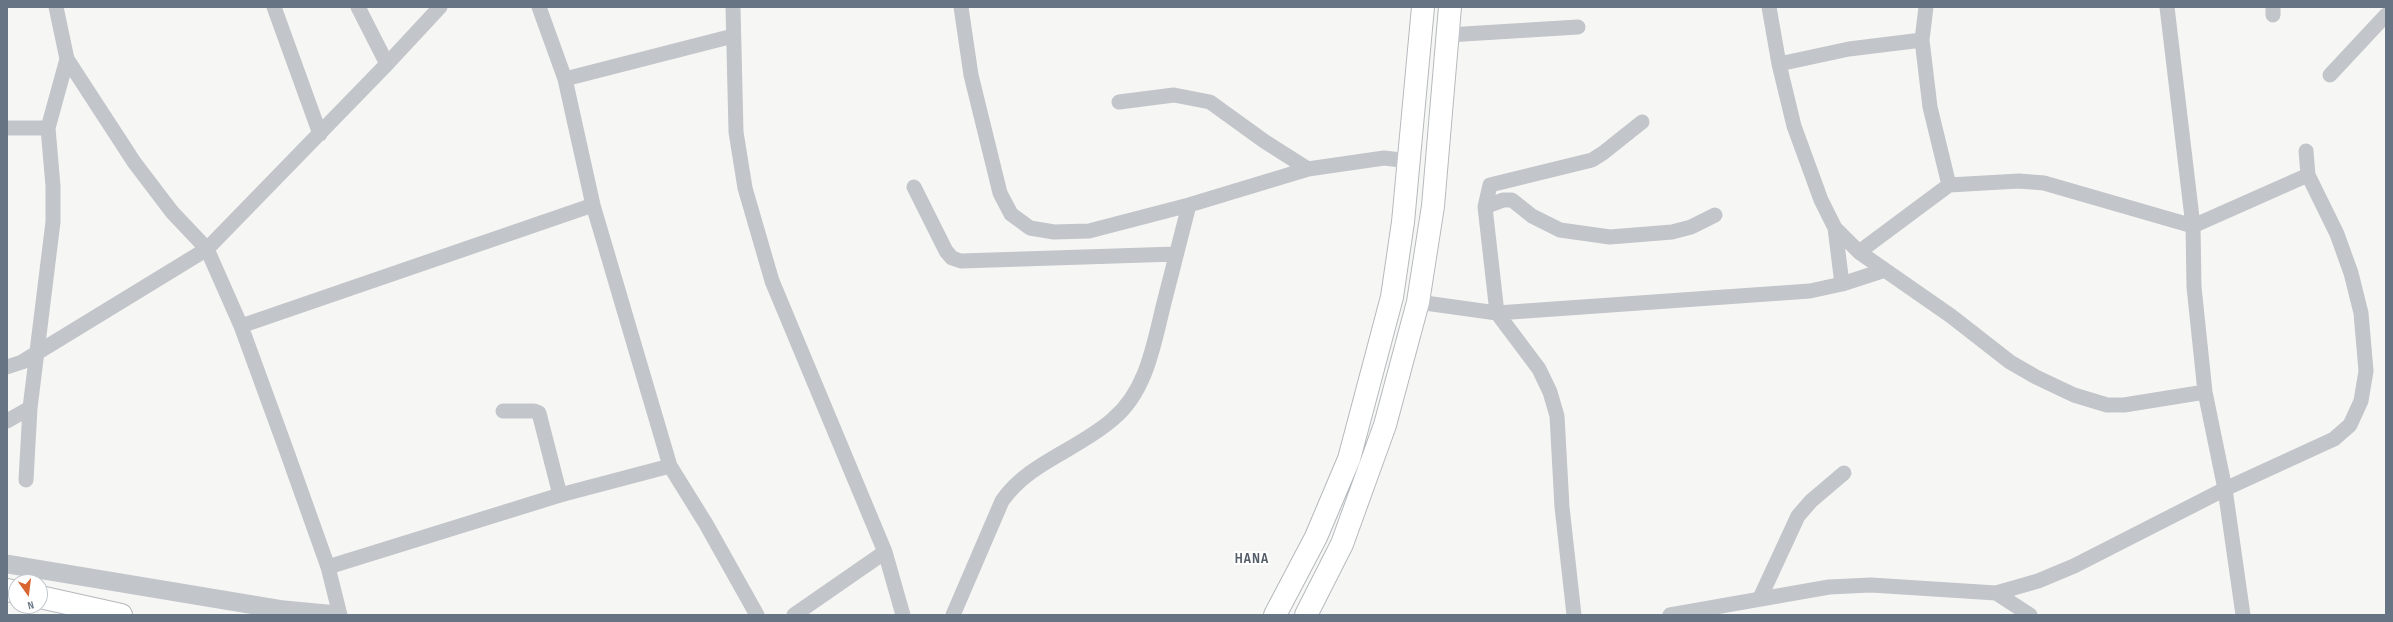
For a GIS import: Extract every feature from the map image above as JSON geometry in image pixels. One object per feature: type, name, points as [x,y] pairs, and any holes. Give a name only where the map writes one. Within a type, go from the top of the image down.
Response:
[{"type":"main road","points":[[1275,615],[1316,537],[1349,459],[1392,297],[1409,161],[1423,7]]},
{"type":"main road","points":[[1306,615],[1342,544],[1385,425],[1418,302],[1433,206],[1443,105],[1450,7]]},
{"type":"main road","points":[[1414,104],[1443,105]]},
{"type":"main road","points":[[48,599],[121,615]]},
{"type":"street","points":[[7,564],[268,607],[338,615],[328,567],[241,326],[207,249],[172,212],[134,162],[68,59],[56,7]]},
{"type":"street","points":[[274,7],[320,134]]},
{"type":"street","points":[[358,7],[387,64]]},
{"type":"street","points":[[7,367],[22,362],[207,249],[320,134],[440,7]]},
{"type":"street","points":[[539,7],[565,80],[593,205],[670,466],[706,524],[757,615]]},
{"type":"street","points":[[733,7],[736,132],[745,188],[772,281],[885,552],[903,615]]},
{"type":"street","points":[[961,7],[970,75],[1000,193],[1011,214],[1030,228],[1054,232],[1089,231],[1189,205],[1308,169],[1384,158],[1409,161]]},
{"type":"street","points":[[1769,7],[1779,64],[1794,126],[1821,200],[1835,228],[1859,252],[1951,316],[2010,362],[2036,378],[2074,395],[2107,405],[2124,405],[2205,392]]},
{"type":"street","points":[[1926,7],[1922,40],[1930,107],[1949,185]]},
{"type":"street","points":[[2167,7],[2193,226],[2194,288],[2205,392],[2225,489],[2243,615]]},
{"type":"street","points":[[2330,75],[2386,15]]},
{"type":"street","points":[[1448,35],[1578,27]]},
{"type":"street","points":[[565,80],[733,36]]},
{"type":"street","points":[[1779,64],[1849,49],[1922,40]]},
{"type":"street","points":[[26,480],[30,408],[53,222],[53,186],[48,128],[68,59]]},
{"type":"street","points":[[1119,102],[1174,95],[1210,102],[1264,142],[1308,169]]},
{"type":"street","points":[[1574,615],[1562,507],[1557,416],[1550,392],[1539,369],[1497,313],[1485,207],[1490,185],[1592,160],[1603,154],[1642,122]]},
{"type":"street","points":[[7,128],[48,128]]},
{"type":"street","points":[[1670,615],[1829,587],[1871,585],[1996,593],[2038,582],[2074,566],[2225,489],[2334,439],[2350,425],[2362,401],[2366,371],[2361,313],[2351,273],[2337,234],[2308,175],[2306,151]]},
{"type":"street","points":[[1859,252],[1949,185],[2019,181],[2044,183],[2193,226],[2308,175]]},
{"type":"street","points":[[914,187],[946,251],[952,258],[961,261],[1176,254]]},
{"type":"street","points":[[1485,207],[1503,200],[1512,200],[1532,216],[1560,230],[1610,237],[1672,232],[1691,227],[1715,215]]},
{"type":"street","points":[[241,326],[593,205]]},
{"type":"street","points":[[953,615],[1002,501],[1013,486],[1027,474],[1093,435],[1114,418],[1132,399],[1146,371],[1189,205]]},
{"type":"street","points":[[1835,228],[1842,284]]},
{"type":"street","points":[[1418,302],[1497,313],[1810,291],[1842,284],[1885,270]]},
{"type":"street","points":[[8,417],[30,408]]},
{"type":"street","points":[[503,411],[534,411],[539,413],[560,495]]},
{"type":"street","points":[[328,567],[560,495],[670,466]]},
{"type":"street","points":[[1760,598],[1798,516],[1811,501],[1844,473]]},
{"type":"street","points":[[794,615],[885,552]]},
{"type":"street","points":[[1996,593],[2030,615]]},
{"type":"district","name":"HANA","points":[[1252,559]]}]
